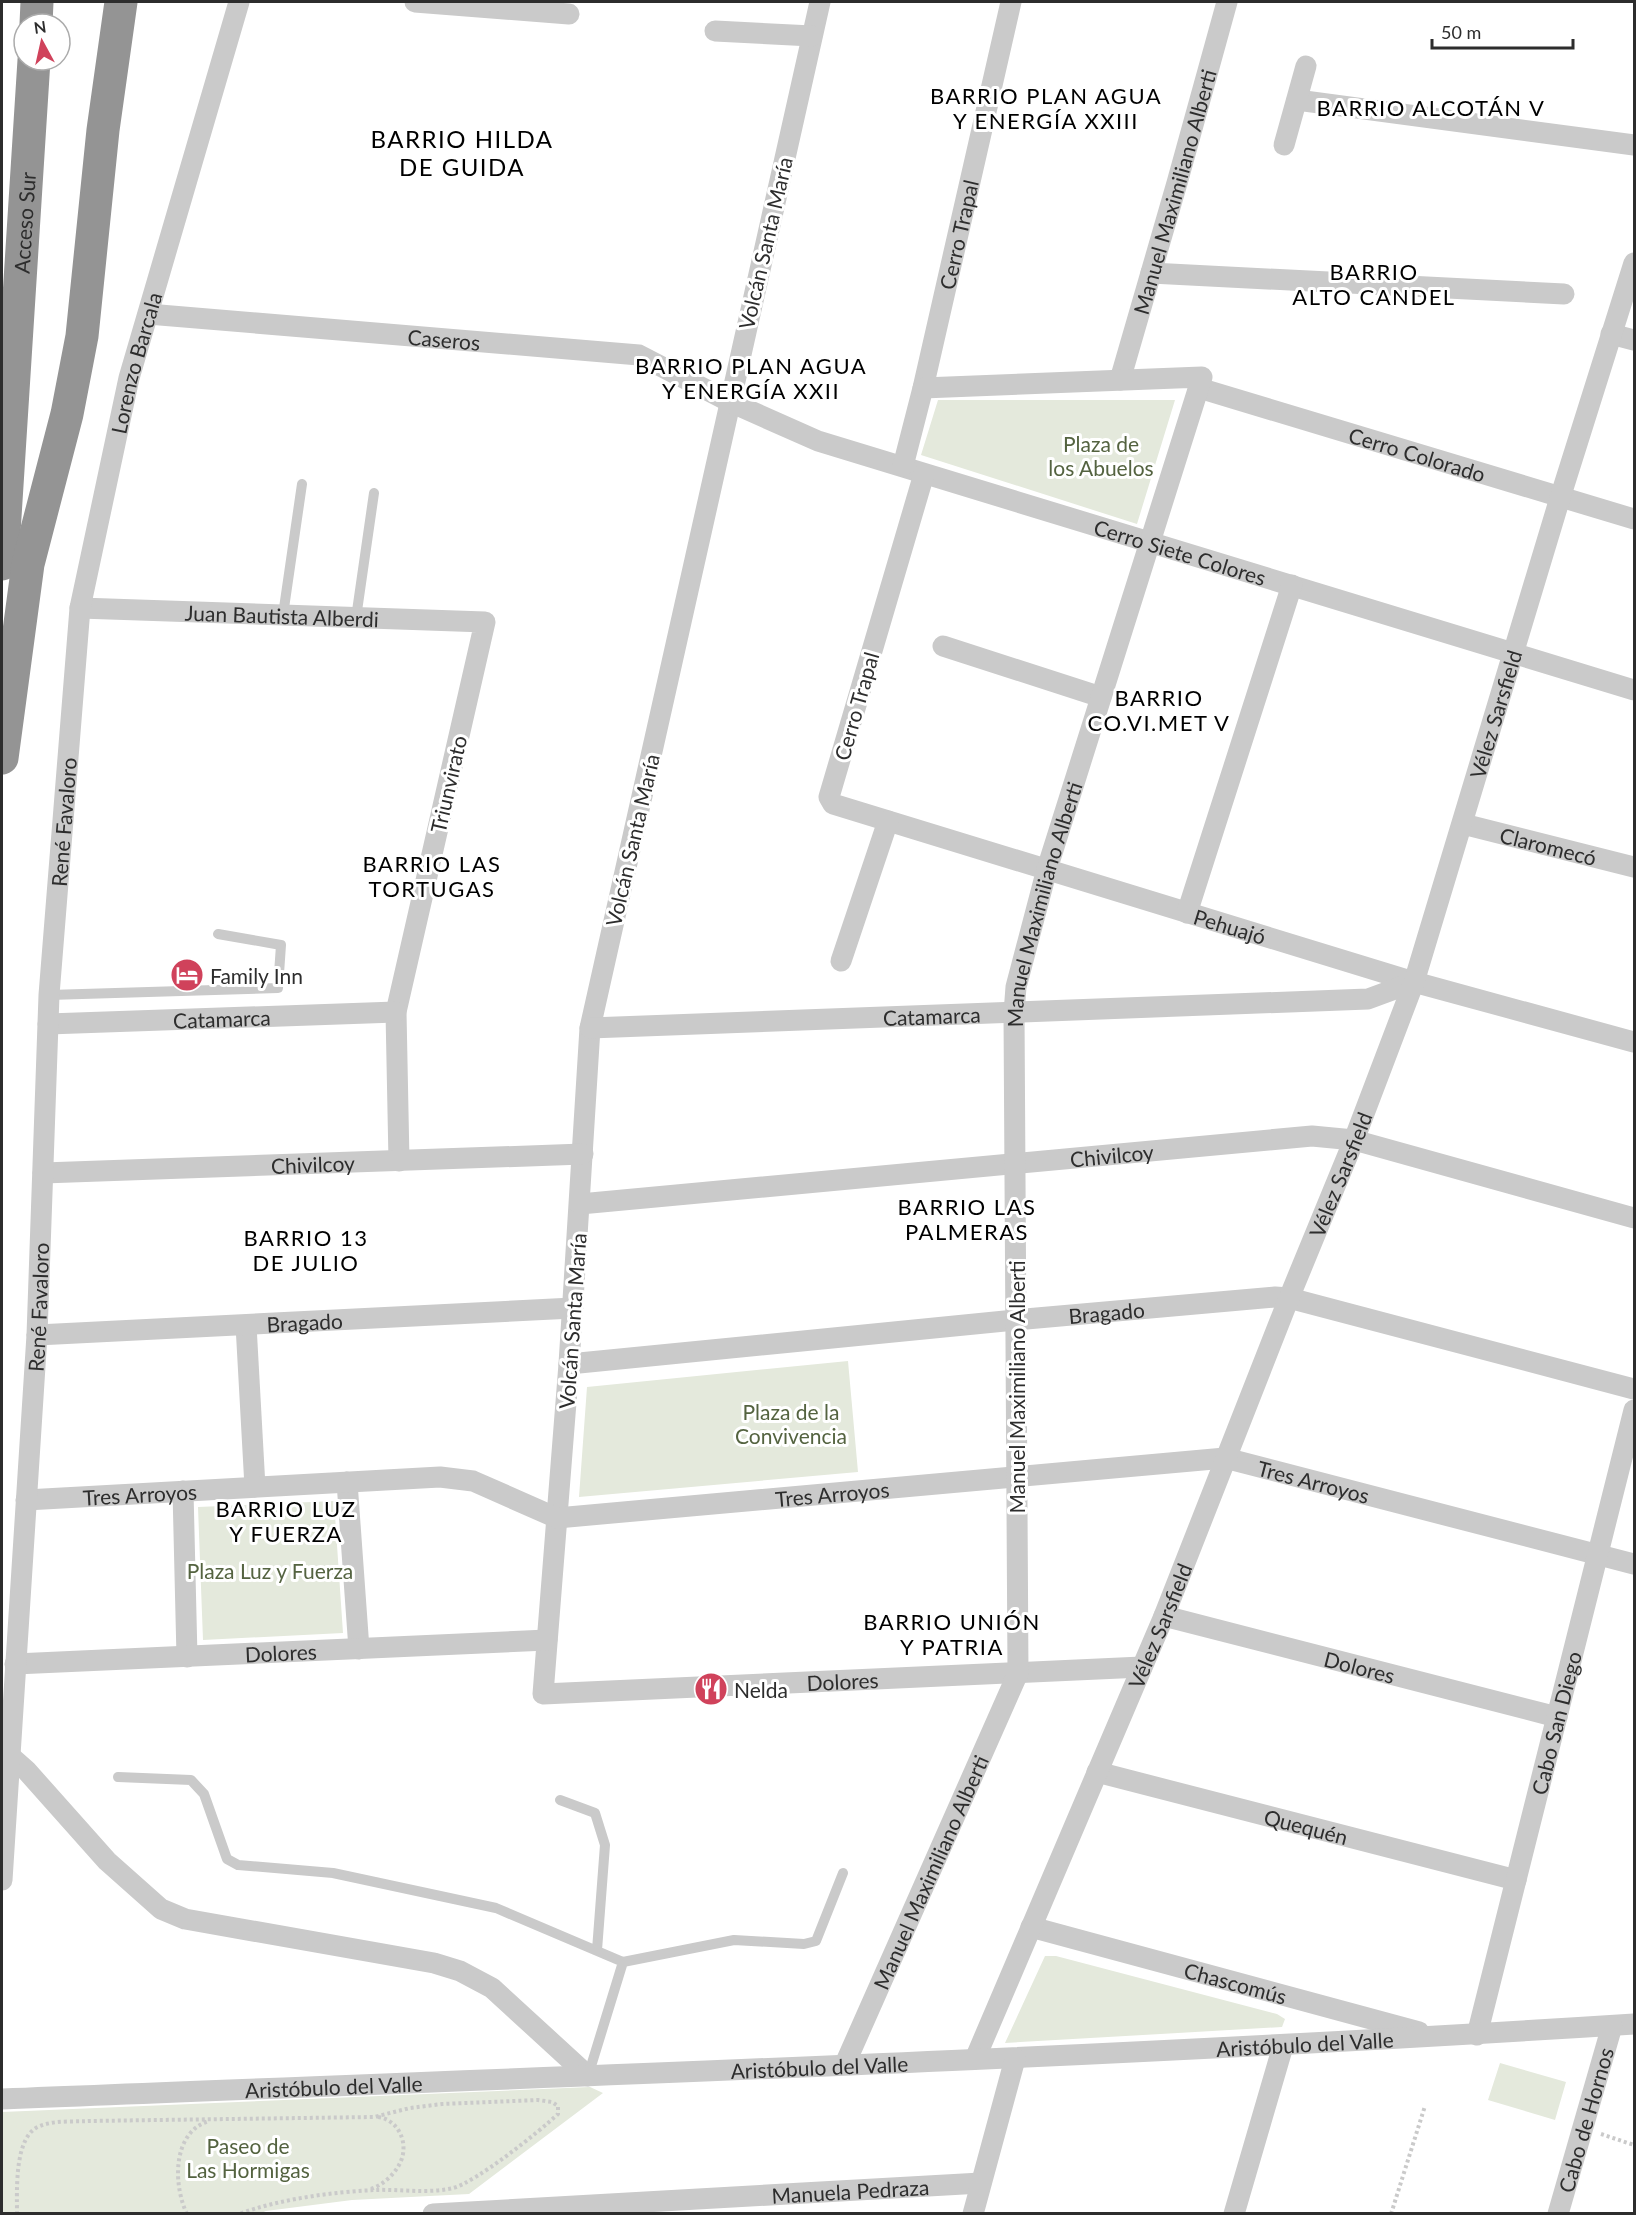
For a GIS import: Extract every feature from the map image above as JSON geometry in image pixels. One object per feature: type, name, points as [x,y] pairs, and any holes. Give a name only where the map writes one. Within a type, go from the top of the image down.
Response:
[{"type":"highway","points":[[2,758],[28,564],[67,414],[82,336],[103,130],[121,2]]},
{"type":"highway","name":"Acceso Sur","points":[[2,564],[33,72]]},
{"type":"street","name":"Lorenzo Barcala","points":[[69,732],[80,608],[129,378],[239,2]]},
{"type":"street","points":[[415,2],[569,14]]},
{"type":"street","name":"Volcán Santa María","points":[[543,1694],[573,1308],[590,1028],[820,2]]},
{"type":"street","name":"Cerro Trapal","points":[[903,466],[1011,2]]},
{"type":"street","name":"Manuel Maximiliano Alberti","points":[[1120,380],[1227,2]]},
{"type":"street","points":[[715,32],[812,36]]},
{"type":"street","points":[[1284,145],[1306,66]]},
{"type":"street","points":[[1297,100],[1635,145]]},
{"type":"street","name":"Vélez Sarsfield","points":[[975,2059],[1164,1616],[1225,1458],[1354,1140],[1414,982],[1560,498],[1635,263]]},
{"type":"street","points":[[1151,273],[1564,294]]},
{"type":"street","name":"Caseros","points":[[148,314],[639,355],[730,402]]},
{"type":"street","points":[[1611,334],[1635,340]]},
{"type":"street","name":"Cerro Colorado","points":[[923,388],[1120,380],[1200,383],[1560,498],[1635,519]]},
{"type":"street","name":"Manuel Maximiliano Alberti","points":[[845,2064],[1018,1673],[1014,1162],[1016,987],[1047,870],[1200,383]]},
{"type":"street","name":"Cerro Siete Colores","points":[[730,402],[818,441],[1635,690]]},
{"type":"street","name":"Cerro Trapal","points":[[830,800],[924,474]]},
{"type":"street","points":[[1187,912],[1292,585]]},
{"type":"street","name":"Juan Bautista Alberdi","points":[[80,608],[485,622]]},
{"type":"street","name":"Triunvirato","points":[[399,1161],[396,1012],[485,622]]},
{"type":"street","points":[[943,646],[1101,697]]},
{"type":"street","name":"René Favaloro","points":[[2,1880],[37,1335],[49,995],[69,732]]},
{"type":"street","name":"Pehuajó","points":[[830,800],[832,804],[1414,982],[1635,1042]]},
{"type":"street","points":[[841,961],[888,821]]},
{"type":"street","name":"Claromecó","points":[[1463,824],[1635,867]]},
{"type":"street","name":"Catamarca","points":[[590,1028],[1368,999],[1414,982]]},
{"type":"street","name":"Catamarca","points":[[48,1024],[396,1012]]},
{"type":"street","name":"Chivilcoy","points":[[580,1204],[1312,1136],[1354,1140],[1635,1218]]},
{"type":"street","name":"Chivilcoy","points":[[43,1173],[583,1154]]},
{"type":"street","name":"Bragado","points":[[569,1364],[1275,1297],[1289,1298],[1635,1389]]},
{"type":"street","name":"Bragado","points":[[37,1335],[573,1308]]},
{"type":"street","points":[[246,1325],[255,1487]]},
{"type":"street","name":"Cabo San Diego","points":[[1476,2035],[1635,1410]]},
{"type":"street","name":"Tres Arroyos","points":[[26,1500],[440,1477],[473,1481],[557,1518],[1225,1458],[1635,1564]]},
{"type":"street","points":[[347,1482],[359,1648]]},
{"type":"street","points":[[183,1491],[187,1657]]},
{"type":"street","name":"Dolores","points":[[1164,1616],[1557,1717]]},
{"type":"street","name":"Dolores","points":[[15,1664],[547,1640]]},
{"type":"street","name":"Dolores","points":[[543,1694],[1142,1667]]},
{"type":"street","points":[[9,1755],[26,1770],[107,1861],[161,1909],[185,1919],[434,1963],[460,1971],[492,1988],[588,2076]]},
{"type":"street","name":"Quequén","points":[[1097,1772],[1516,1880]]},
{"type":"street","name":"Chascomús","points":[[1031,1927],[1438,2037]]},
{"type":"street","name":"Aristóbulo del Valle","points":[[2,2099],[1015,2059],[1283,2046],[1635,2024]]},
{"type":"street","name":"Cabo de Hornos","points":[[1558,2214],[1612,2026]]},
{"type":"street","points":[[1234,2214],[1283,2046]]},
{"type":"street","points":[[973,2214],[1015,2059]]},
{"type":"street","name":"Manuela Pedraza","points":[[433,2214],[981,2183]]},
{"type":"lane","points":[[283,615],[302,484]]},
{"type":"lane","points":[[356,618],[374,494]]},
{"type":"lane","points":[[49,995],[278,988],[281,945],[218,934]]},
{"type":"lane","points":[[118,1777],[191,1780],[204,1794],[227,1859],[238,1865],[333,1874],[496,1908],[624,1962],[734,1940],[804,1944],[816,1941],[843,1873]]},
{"type":"lane","points":[[560,1800],[595,1813],[605,1845],[597,1950]]},
{"type":"lane","points":[[588,2076],[624,1962]]},
{"type":"path","points":[[17,2214],[19,2158],[28,2135],[38,2126],[88,2121],[375,2117],[410,2108],[451,2103],[538,2100],[552,2102],[558,2106],[558,2114],[545,2126],[482,2171],[454,2187],[363,2191],[263,2206],[239,2214]]},
{"type":"path","points":[[1391,2214],[1425,2106]]},
{"type":"path","points":[[363,2191],[386,2181],[396,2171],[403,2156],[402,2136],[398,2128],[392,2121],[375,2117]]},
{"type":"path","points":[[187,2214],[181,2201],[178,2181],[180,2153],[192,2131],[216,2119]]},
{"type":"path","points":[[1583,2129],[1635,2145]]},
{"type":"path","points":[[263,2206],[264,2214]]},
{"type":"green space","name":"Plaza de los Abuelos","points":[[938,400],[1175,400],[1137,524],[921,455]]},
{"type":"green space","name":"Plaza de la Convivencia","points":[[848,1361],[858,1472],[579,1497],[587,1387]]},
{"type":"green space","name":"Plaza Luz y Fuerza","points":[[334,1501],[343,1633],[203,1640],[198,1507]]},
{"type":"green space","points":[[1045,1956],[1056,1956],[1277,2014],[1285,2019],[1282,2027],[1005,2043]]},
{"type":"green space","points":[[1500,2063],[1566,2082],[1555,2120],[1488,2100]]},
{"type":"green space","name":"Paseo de Las Hormigas","points":[[590,2087],[603,2093],[469,2194],[352,2200],[266,2211],[259,2214],[2,2213],[2,2112]]},
{"type":"place","name":"Family Inn","points":[[187,975]]},
{"type":"place","name":"Nelda","points":[[711,1689]]},
{"type":"district","name":"BARRIO ALCOTÁN V","points":[[1431,107]]},
{"type":"district","name":"BARRIO PLAN AGUA Y ENERGÍA XXIII","points":[[1046,108]]},
{"type":"district","name":"BARRIO HILDA DE GUIDA","points":[[462,152]]},
{"type":"district","name":"BARRIO ALTO CANDEL","points":[[1374,284]]},
{"type":"district","name":"BARRIO PLAN AGUA Y ENERGÍA XXII","points":[[751,378]]},
{"type":"district","name":"BARRIO CO.VI.MET V","points":[[1159,710]]},
{"type":"district","name":"BARRIO LAS TORTUGAS","points":[[432,876]]},
{"type":"district","name":"BARRIO LAS PALMERAS","points":[[967,1218]]},
{"type":"district","name":"BARRIO 13 DE JULIO","points":[[306,1250]]},
{"type":"district","name":"BARRIO LUZ Y FUERZA","points":[[286,1520]]},
{"type":"district","name":"BARRIO UNIÓN Y PATRIA","points":[[952,1634]]}]
